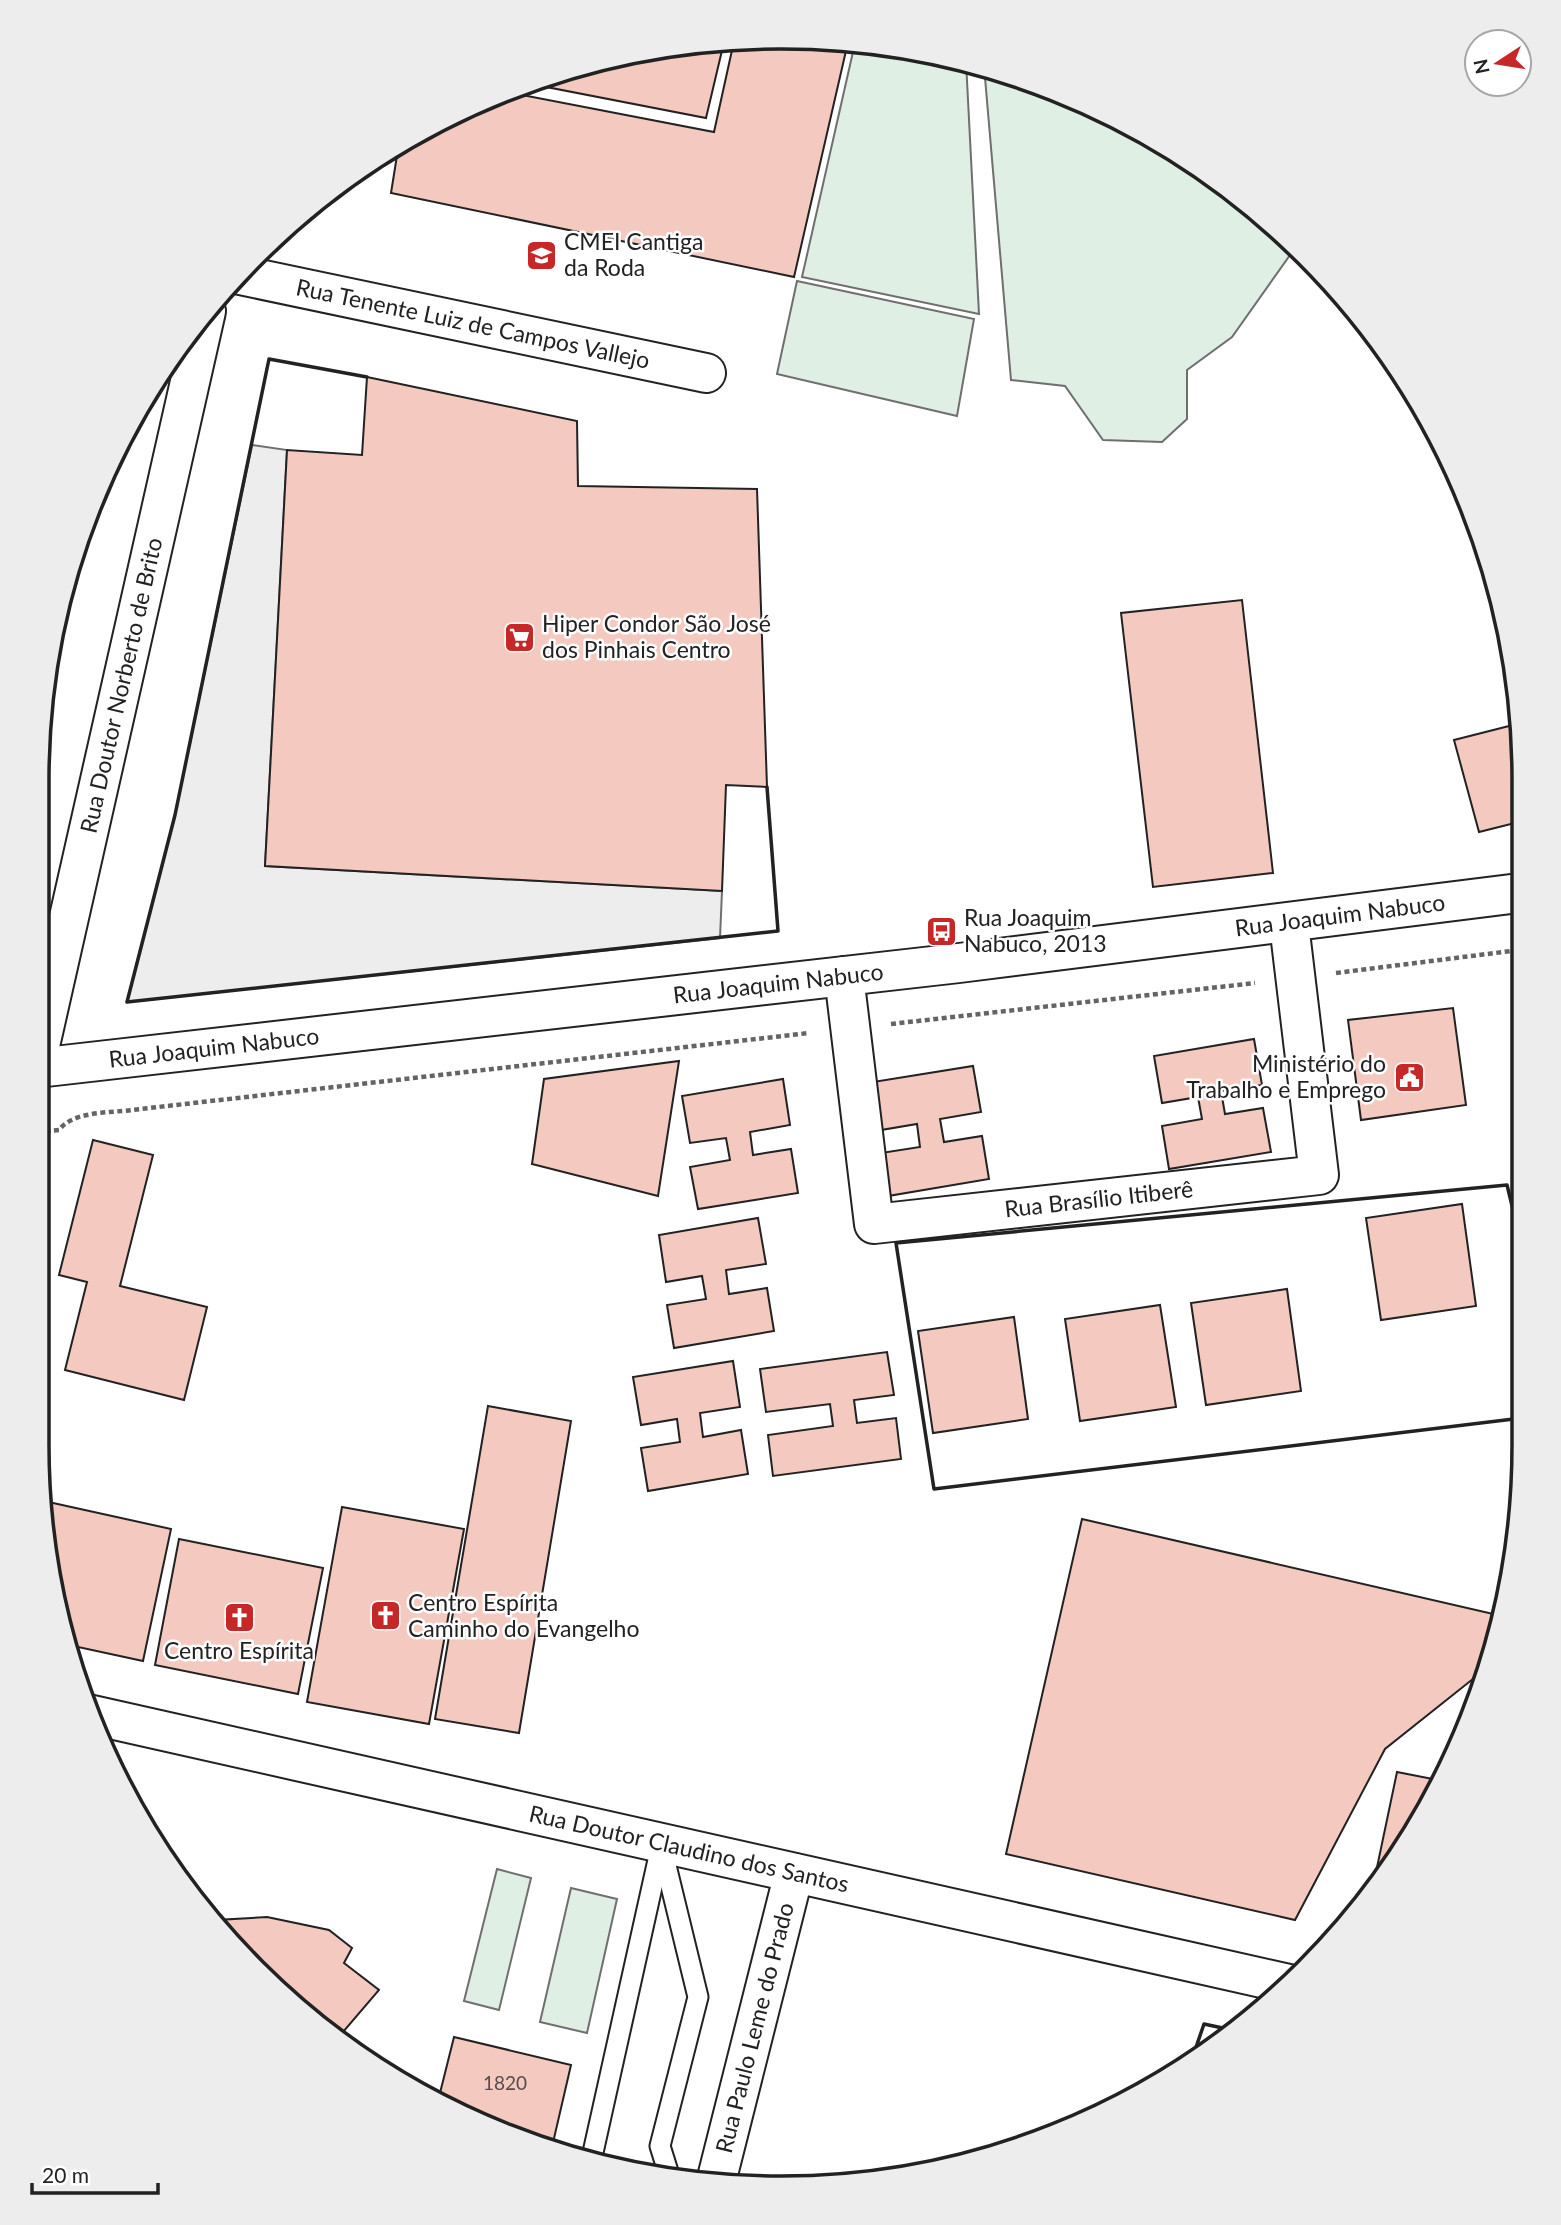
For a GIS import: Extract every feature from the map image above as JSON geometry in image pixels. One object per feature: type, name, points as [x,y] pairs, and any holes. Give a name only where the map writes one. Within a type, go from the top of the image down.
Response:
[{"type":"main road","name":"Rua Tenente Luiz de Campos Vallejo","points":[[250,277],[706,373]]},
{"type":"main road","name":"Rua Doutor Norberto de Brito","points":[[49,1006],[201,334]]},
{"type":"main road","name":"Rua Joaquim Nabuco","points":[[49,1067],[1289,924],[1512,894]]},
{"type":"main road","name":"Rua Brasílio Itiberê","points":[[844,976],[874,1224],[1319,1175],[1289,924]]},
{"type":"main road","name":"Rua Doutor Claudino dos Santos","points":[[102,1717],[1277,1981]]},
{"type":"main road","name":"Rua Paulo Leme do Prado","points":[[718,2173],[794,1873]]},
{"type":"lane","points":[[593,2152],[662,1845]]},
{"type":"lane","points":[[662,1845],[698,1997],[660,2146],[667,2167]]},
{"type":"path","points":[[1324,975],[1512,951]]},
{"type":"path","points":[[881,1025],[1259,983]]},
{"type":"path","points":[[49,1131],[59,1130],[65,1122],[77,1117],[815,1032]]},
{"type":"green space","points":[[853,53],[923,63],[967,73],[979,314],[802,277]]},
{"type":"green space","points":[[985,79],[1060,105],[1104,124],[1146,147],[1226,200],[1290,255],[1232,337],[1187,370],[1187,419],[1162,442],[1103,440],[1065,386],[1011,380]]},
{"type":"green space","points":[[797,281],[974,319],[957,416],[777,374]]},
{"type":"green space","points":[[497,1869],[531,1878],[499,2010],[464,2001]]},
{"type":"green space","points":[[571,1888],[617,1899],[587,2033],[540,2022]]},
{"type":"shaded area","points":[[252,445],[287,450],[265,866],[722,891],[720,938],[127,1002],[175,815]]},
{"type":"building","points":[[780,49],[846,52],[794,277],[391,193],[397,158],[457,124],[525,96],[714,132],[732,51]]},
{"type":"building","points":[[722,52],[706,118],[548,87],[638,63]]},
{"type":"building","name":"Hiper Condor São José dos Pinhais Centro","points":[[367,377],[577,421],[578,486],[757,489],[767,787],[726,785],[722,891],[265,866],[287,450],[362,455]]},
{"type":"building","points":[[1242,600],[1273,873],[1153,887],[1121,613]]},
{"type":"building","points":[[1509,726],[1512,824],[1479,832],[1454,740]]},
{"type":"building","name":"Ministério do Trabalho e Emprego","points":[[1453,1008],[1466,1105],[1361,1120],[1348,1020]]},
{"type":"building","points":[[1254,1039],[1262,1085],[1221,1091],[1225,1114],[1263,1108],[1271,1152],[1169,1169],[1162,1126],[1202,1119],[1198,1097],[1162,1103],[1154,1056]]},
{"type":"building","points":[[679,1061],[658,1196],[532,1164],[544,1079]]},
{"type":"building","points":[[973,1066],[981,1112],[940,1119],[944,1142],[982,1136],[989,1179],[888,1196],[881,1153],[920,1147],[917,1124],[881,1130],[873,1082]]},
{"type":"building","points":[[783,1079],[790,1125],[750,1132],[753,1155],[791,1149],[798,1193],[698,1209],[690,1167],[730,1160],[726,1138],[690,1143],[682,1096]]},
{"type":"building","points":[[93,1140],[153,1155],[120,1286],[207,1307],[184,1400],[65,1370],[87,1282],[59,1275]]},
{"type":"building","points":[[1462,1204],[1476,1306],[1381,1320],[1366,1218]]},
{"type":"building","points":[[758,1218],[766,1264],[726,1270],[729,1294],[767,1288],[774,1331],[674,1348],[667,1305],[706,1299],[702,1276],[666,1282],[659,1235]]},
{"type":"building","points":[[1287,1289],[1301,1391],[1206,1405],[1191,1303]]},
{"type":"building","points":[[1160,1305],[1176,1407],[1080,1421],[1065,1319]]},
{"type":"building","points":[[1014,1317],[1028,1419],[933,1433],[918,1331]]},
{"type":"building","points":[[887,1352],[894,1395],[854,1400],[857,1423],[896,1418],[901,1459],[773,1476],[768,1435],[833,1426],[830,1404],[766,1412],[760,1369]]},
{"type":"building","points":[[733,1361],[740,1407],[700,1413],[703,1437],[741,1430],[748,1474],[648,1491],[641,1448],[680,1442],[677,1419],[641,1425],[633,1377]]},
{"type":"building","points":[[488,1406],[571,1421],[519,1733],[435,1719]]},
{"type":"building","points":[[52,1503],[171,1529],[143,1661],[78,1647],[63,1587]]},
{"type":"building","name":"Centro Espírita Caminho do Evangelho","points":[[342,1507],[464,1529],[429,1724],[307,1702]]},
{"type":"building","points":[[1082,1519],[1492,1614],[1473,1679],[1385,1749],[1295,1920],[1006,1854]]},
{"type":"building","name":"Centro Espírita","points":[[179,1539],[323,1568],[298,1694],[155,1665]]},
{"type":"building","points":[[1397,1772],[1431,1779],[1414,1810],[1377,1868]]},
{"type":"building","points":[[267,1917],[329,1930],[352,1948],[344,1963],[379,1990],[344,2031],[263,1962],[225,1920]]},
{"type":"building","points":[[454,2037],[571,2065],[554,2140],[501,2120],[440,2092]]},
{"type":"wall","points":[[367,377],[269,359],[175,815],[127,1002],[778,931],[767,787]]},
{"type":"wall","points":[[1512,1206],[1507,1185],[896,1243],[934,1489],[1512,1419]]},
{"type":"wall","points":[[1196,2046],[1204,2024],[1222,2028]]},
{"type":"place","name":"CMEI Cantiga da Roda","points":[[541,255]]},
{"type":"place","name":"Hiper Condor São José dos Pinhais Centro","points":[[519,637]]},
{"type":"place","name":"Rua Joaquim Nabuco, 2013","points":[[941,931]]},
{"type":"place","name":"Ministério do Trabalho e Emprego","points":[[1409,1077]]},
{"type":"place","name":"Centro Espírita Caminho do Evangelho","points":[[385,1616]]},
{"type":"place","name":"Centro Espírita","points":[[239,1617]]}]
